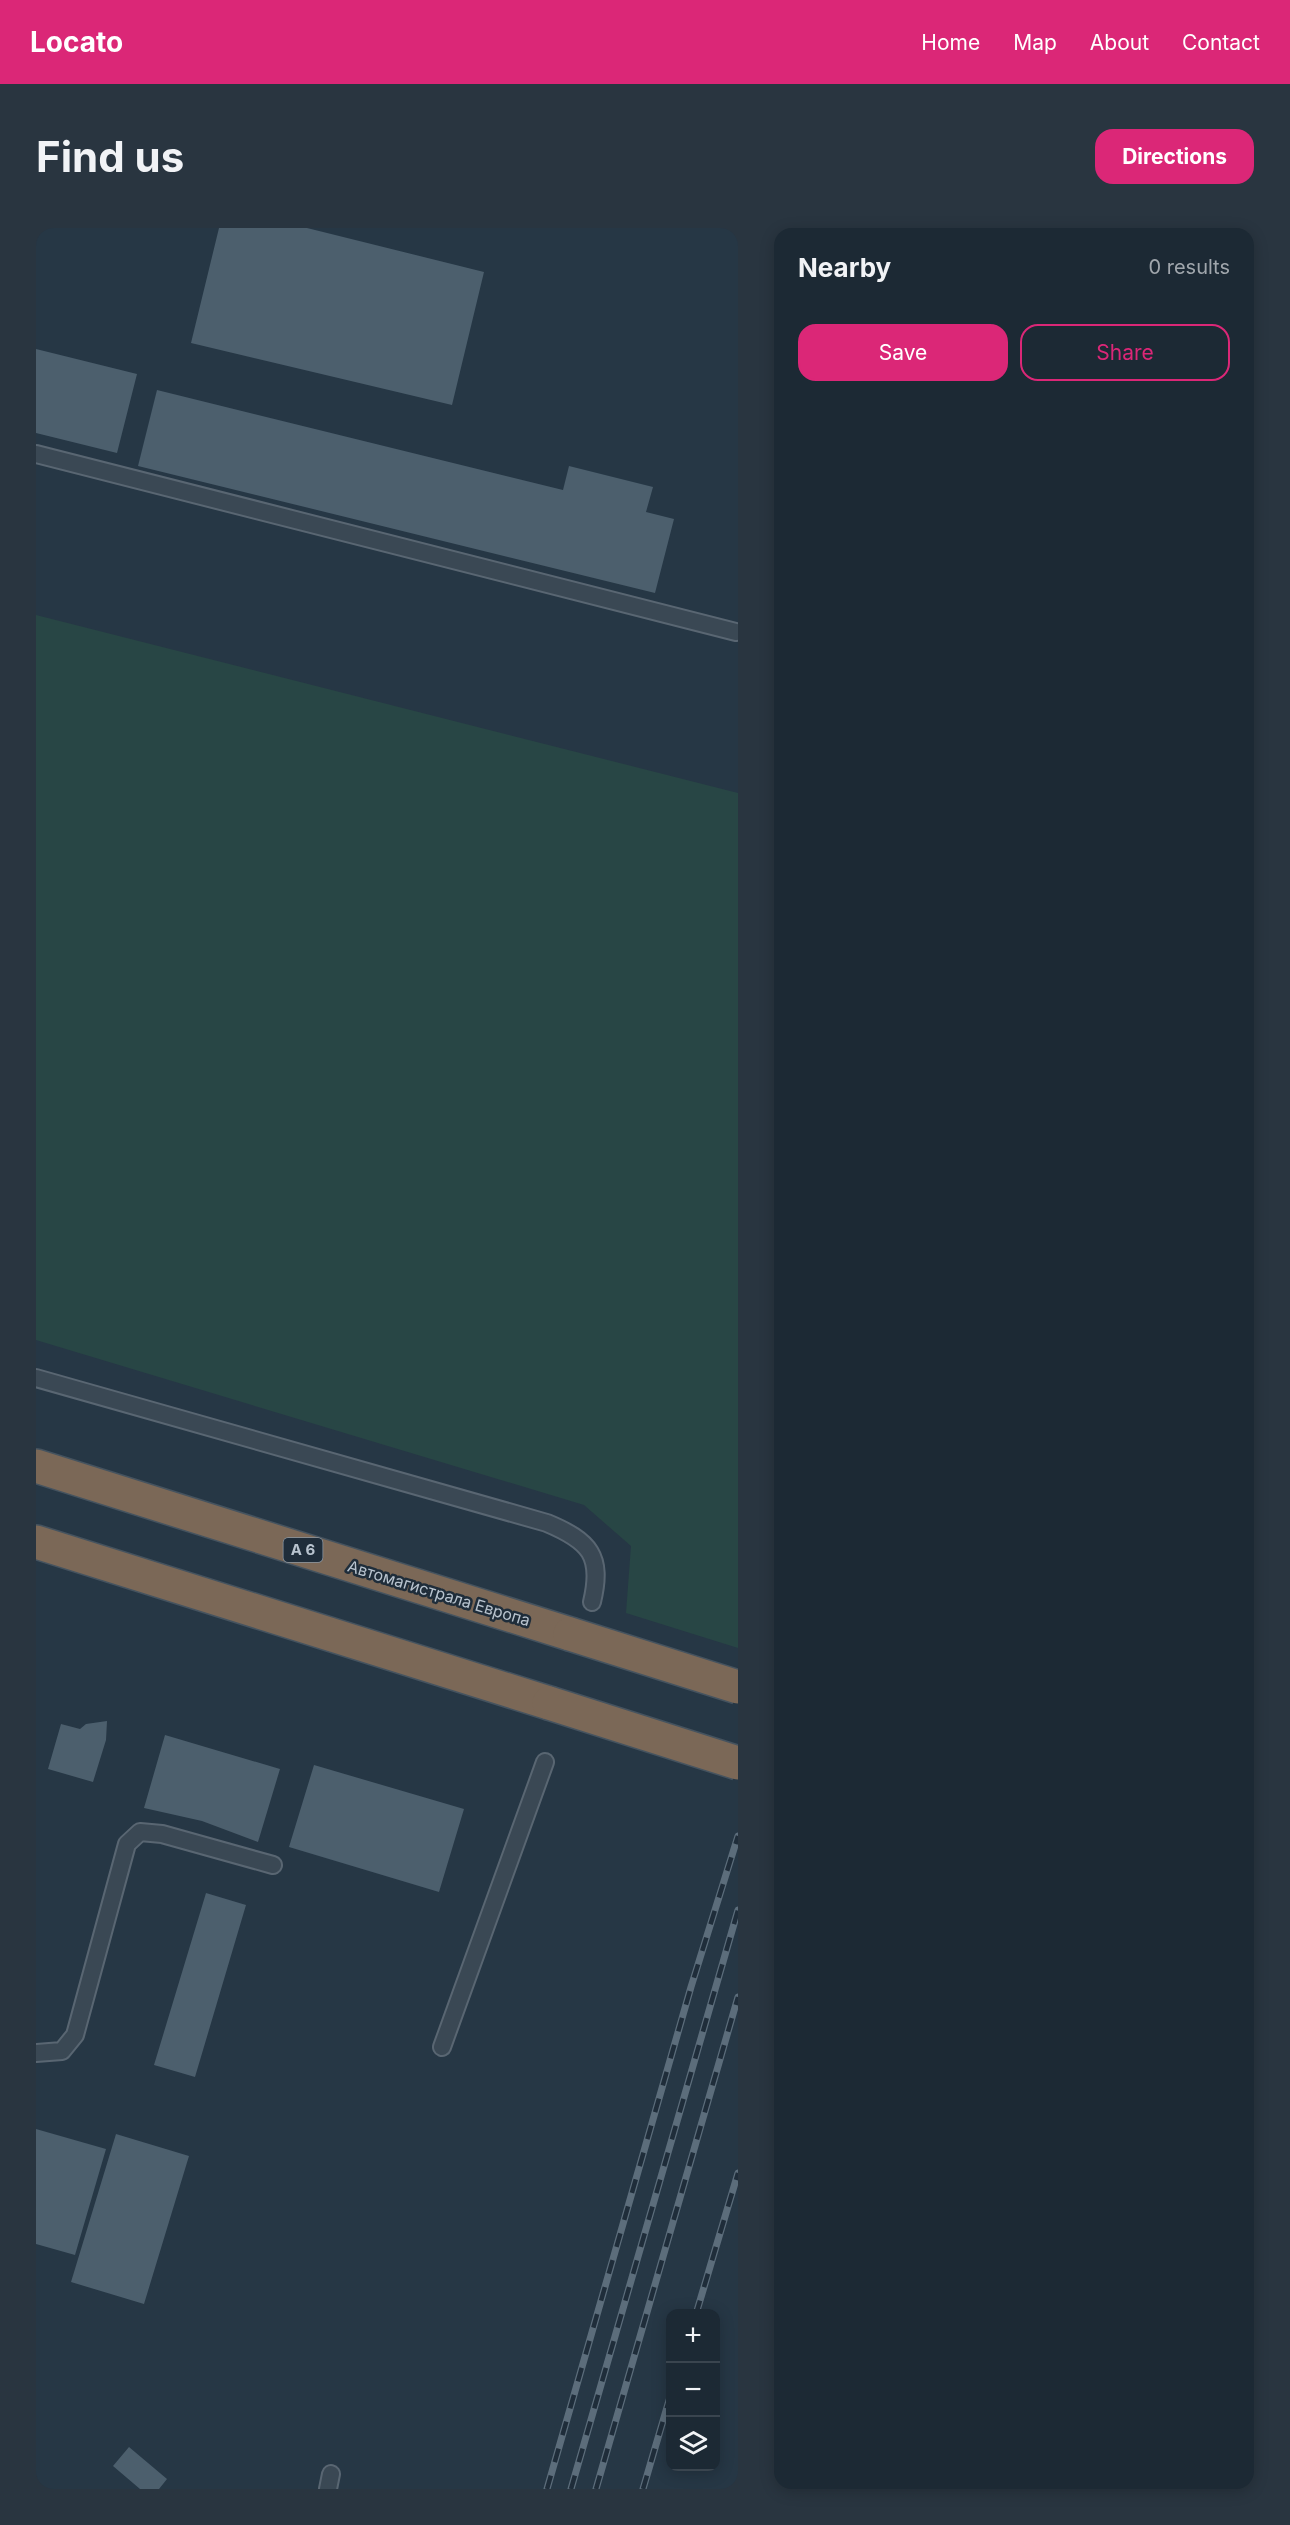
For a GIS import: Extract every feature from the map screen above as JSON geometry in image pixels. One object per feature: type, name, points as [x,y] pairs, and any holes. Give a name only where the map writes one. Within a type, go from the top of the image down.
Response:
[{"type":"highway","name":"Автомагистрала Европа","points":[[36,1466],[738,1687]]},
{"type":"highway","points":[[36,1542],[738,1763]]},
{"type":"lane","points":[[36,454],[736,632]]},
{"type":"lane","points":[[36,1378],[547,1523],[568,1532],[596,1560],[597,1580],[592,1602]]},
{"type":"lane","points":[[442,2047],[545,1762]]},
{"type":"lane","points":[[36,2053],[62,2051],[75,2035],[127,1844],[140,1832],[162,1834],[273,1865]]},
{"type":"green space","points":[[36,615],[738,793],[738,1648],[626,1613],[631,1546],[584,1505],[36,1340]]},
{"type":"building","points":[[219,228],[307,228],[484,272],[452,405],[191,343]]},
{"type":"building","points":[[36,349],[137,374],[117,453],[36,433]]},
{"type":"building","points":[[157,390],[563,490],[569,466],[653,487],[646,512],[674,519],[655,593],[138,466]]},
{"type":"building","points":[[107,1721],[106,1740],[93,1782],[48,1769],[61,1724],[80,1729],[86,1724]]},
{"type":"building","points":[[165,1735],[280,1769],[258,1842],[202,1821],[144,1808]]},
{"type":"building","points":[[314,1765],[464,1809],[439,1892],[289,1847]]},
{"type":"building","points":[[206,1893],[246,1905],[195,2077],[154,2065]]},
{"type":"building","points":[[36,2129],[106,2149],[75,2255],[36,2244]]},
{"type":"building","points":[[116,2134],[189,2156],[144,2304],[71,2282]]},
{"type":"building","points":[[129,2447],[167,2479],[159,2489],[140,2489],[113,2466]]},
{"type":"railway","points":[[547,2489],[691,1987],[738,1836]]},
{"type":"railway","points":[[571,2489],[738,1910]]},
{"type":"railway","points":[[596,2489],[738,1997]]},
{"type":"railway","points":[[697,2309],[738,2173]]},
{"type":"railway","points":[[643,2489],[666,2411]]}]
